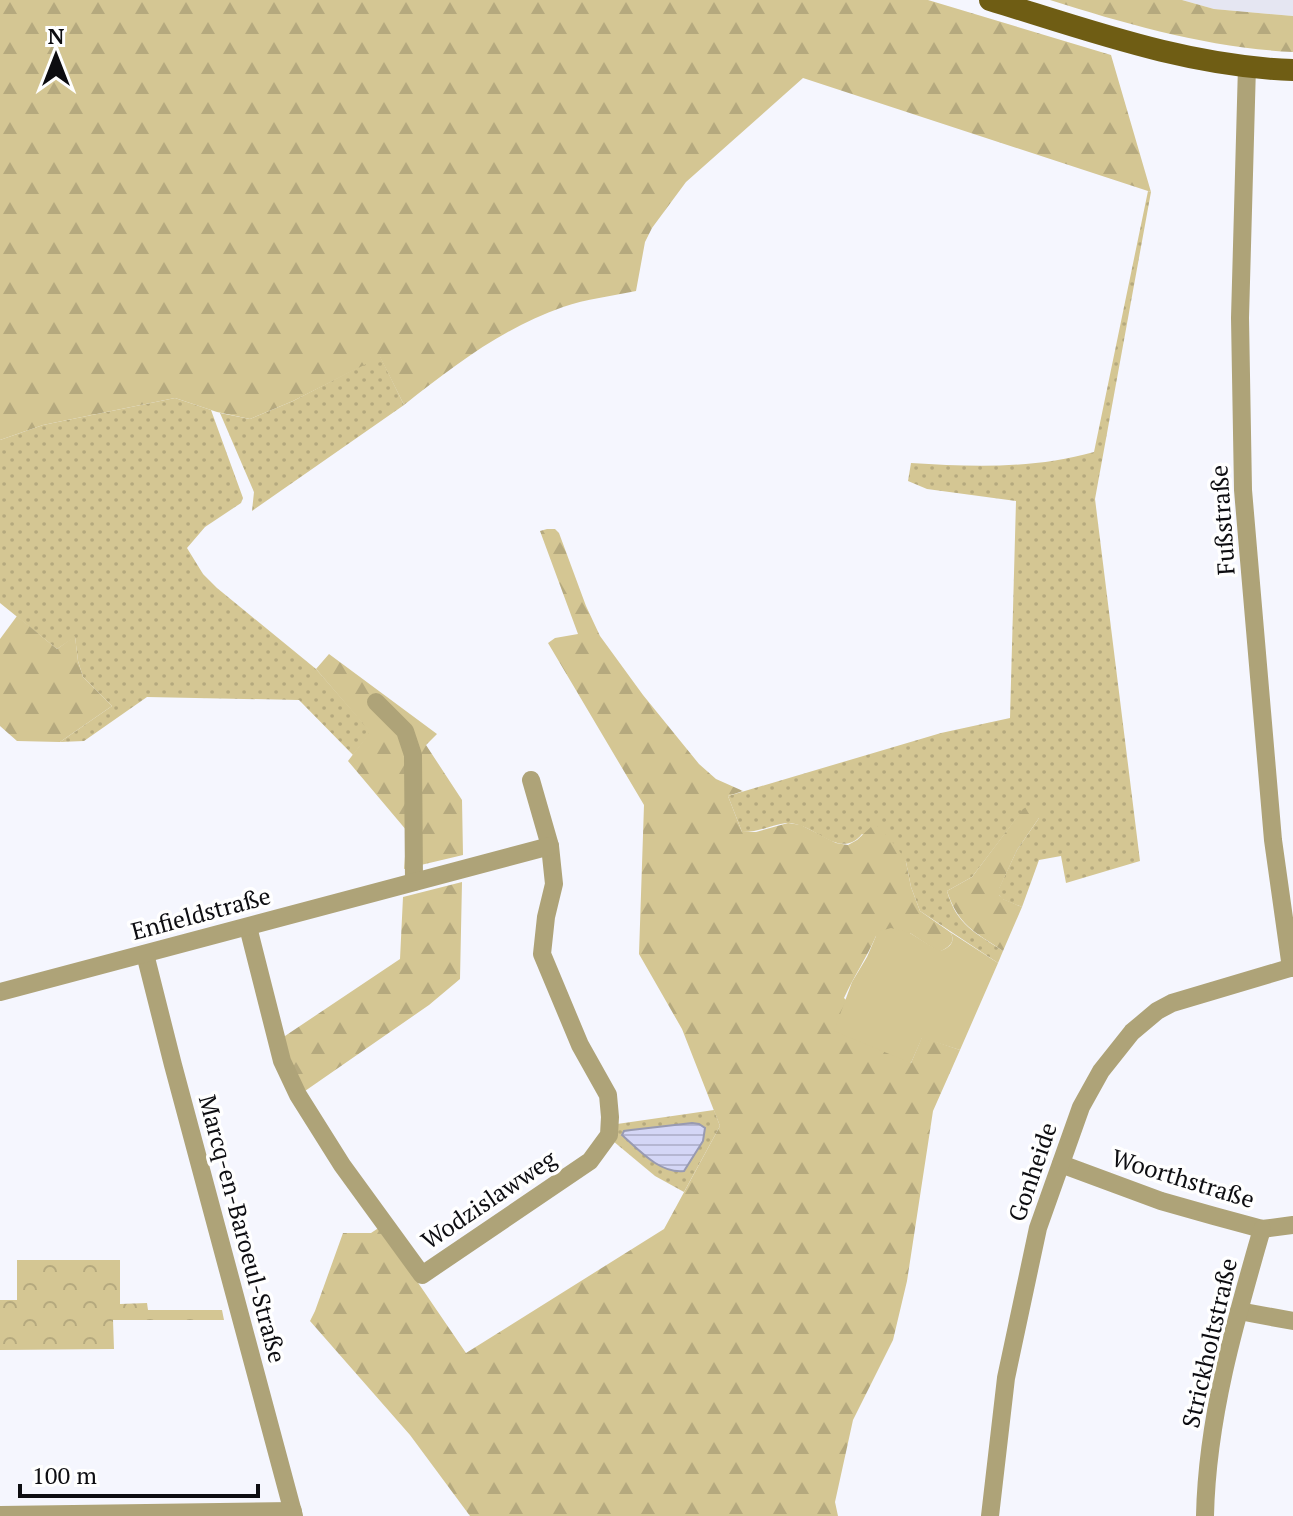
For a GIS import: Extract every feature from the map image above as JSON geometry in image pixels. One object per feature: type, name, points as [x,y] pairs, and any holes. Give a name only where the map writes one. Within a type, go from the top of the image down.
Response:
[{"type":"main road","points":[[990,0],[1179,54],[1247,66],[1293,70]]},
{"type":"street","name":"Fußstraße","points":[[1247,66],[1240,333],[1243,490],[1270,809],[1292,968]]},
{"type":"street","points":[[376,702],[405,731],[413,755],[414,882]]},
{"type":"street","points":[[531,780],[550,846]]},
{"type":"street","name":"Enfieldstraße","points":[[0,992],[550,846]]},
{"type":"street","name":"Wodzislawweg","points":[[248,927],[282,1061],[298,1095],[342,1165],[422,1275],[590,1161],[609,1135],[608,1095],[580,1045],[542,954],[554,884],[550,846]]},
{"type":"street","name":"Marcq-en-Baroeul-Straße","points":[[145,954],[294,1513]]},
{"type":"street","name":"Gonheide","points":[[990,1516],[1006,1378],[1038,1228],[1081,1107],[1101,1071],[1126,1038],[1144,1021],[1172,1003],[1292,968]]},
{"type":"street","name":"Woorthstraße","points":[[1063,1158],[1161,1201],[1262,1229],[1293,1225]]},
{"type":"street","name":"Strickholtstraße","points":[[1205,1516],[1213,1425],[1224,1368],[1262,1229]]},
{"type":"street","points":[[1239,1311],[1293,1321]]},
{"type":"street","points":[[0,1515],[294,1513]]},
{"type":"shaded area","points":[[1182,0],[1293,0],[1293,16],[1214,9]]},
{"type":"green space","points":[[0,0],[928,0],[1111,55],[1151,192],[803,78],[686,182],[645,242],[636,291],[572,304],[519,326],[460,362],[404,405],[380,357],[250,419],[175,398],[43,425],[0,440]]},
{"type":"green space","points":[[1050,0],[1182,0],[1214,9],[1293,16],[1293,52],[1231,46],[1170,34]]},
{"type":"green space","points":[[1148,191],[1151,192],[1095,499],[1140,861],[1066,883],[1061,856],[1039,860],[1022,907],[1002,899],[999,888],[1017,850],[1039,818],[1023,810],[972,877],[947,891],[962,920],[1003,951],[998,963],[920,911],[906,862],[862,834],[845,844],[796,824],[786,823],[742,832],[728,796],[941,733],[1010,718],[1016,501],[927,489],[908,481],[911,463],[1026,464],[1094,452]]},
{"type":"green space","points":[[380,356],[404,405],[252,511],[254,492],[220,413],[250,419],[293,401]]},
{"type":"green space","points":[[175,398],[211,410],[243,498],[241,503],[205,527],[187,548],[203,574],[217,588],[316,669],[371,732],[353,755],[299,700],[147,697],[84,741],[60,742],[112,706],[83,677],[75,637],[57,649],[0,603],[0,440],[43,425]]},
{"type":"green space","points":[[555,529],[559,533],[600,636],[643,695],[699,764],[716,779],[743,791],[728,796],[742,832],[756,832],[788,823],[801,825],[836,843],[848,845],[872,826],[877,826],[897,847],[906,862],[920,911],[952,936],[946,949],[939,952],[910,933],[876,936],[844,998],[911,1063],[922,1037],[960,1050],[933,1111],[907,1281],[893,1340],[853,1420],[835,1502],[838,1516],[470,1516],[410,1435],[310,1321],[343,1233],[371,1233],[380,1227],[466,1353],[664,1229],[720,1126],[682,1029],[639,954],[644,805],[548,643],[555,638],[578,634],[540,531]]},
{"type":"green space","points":[[17,616],[57,649],[75,636],[83,677],[112,706],[60,742],[17,741],[0,726],[0,639]]},
{"type":"green space","points":[[329,654],[437,734],[426,745],[462,800],[463,855],[404,869],[407,831],[348,761],[370,732],[316,669]]},
{"type":"green space","points":[[1028,806],[1037,808],[1039,818],[1017,850],[999,889],[1003,899],[1022,907],[1003,951],[962,920],[947,891],[972,877]]},
{"type":"green space","points":[[462,882],[460,979],[429,1005],[305,1091],[282,1038],[400,959],[403,897]]},
{"type":"green space","points":[[891,928],[910,933],[939,951],[950,944],[950,932],[998,963],[960,1050],[922,1038],[911,1063],[834,1031],[852,982],[876,936],[880,931]]},
{"type":"green space","points":[[714,1110],[720,1126],[684,1192],[655,1176],[613,1141],[617,1124]]},
{"type":"green space","points":[[17,1260],[120,1260],[120,1304],[147,1303],[148,1310],[222,1310],[224,1320],[113,1320],[114,1349],[0,1350],[0,1300],[17,1300]]},
{"type":"water","points":[[692,1123],[705,1128],[703,1141],[684,1171],[658,1165],[622,1135],[624,1131]]}]
